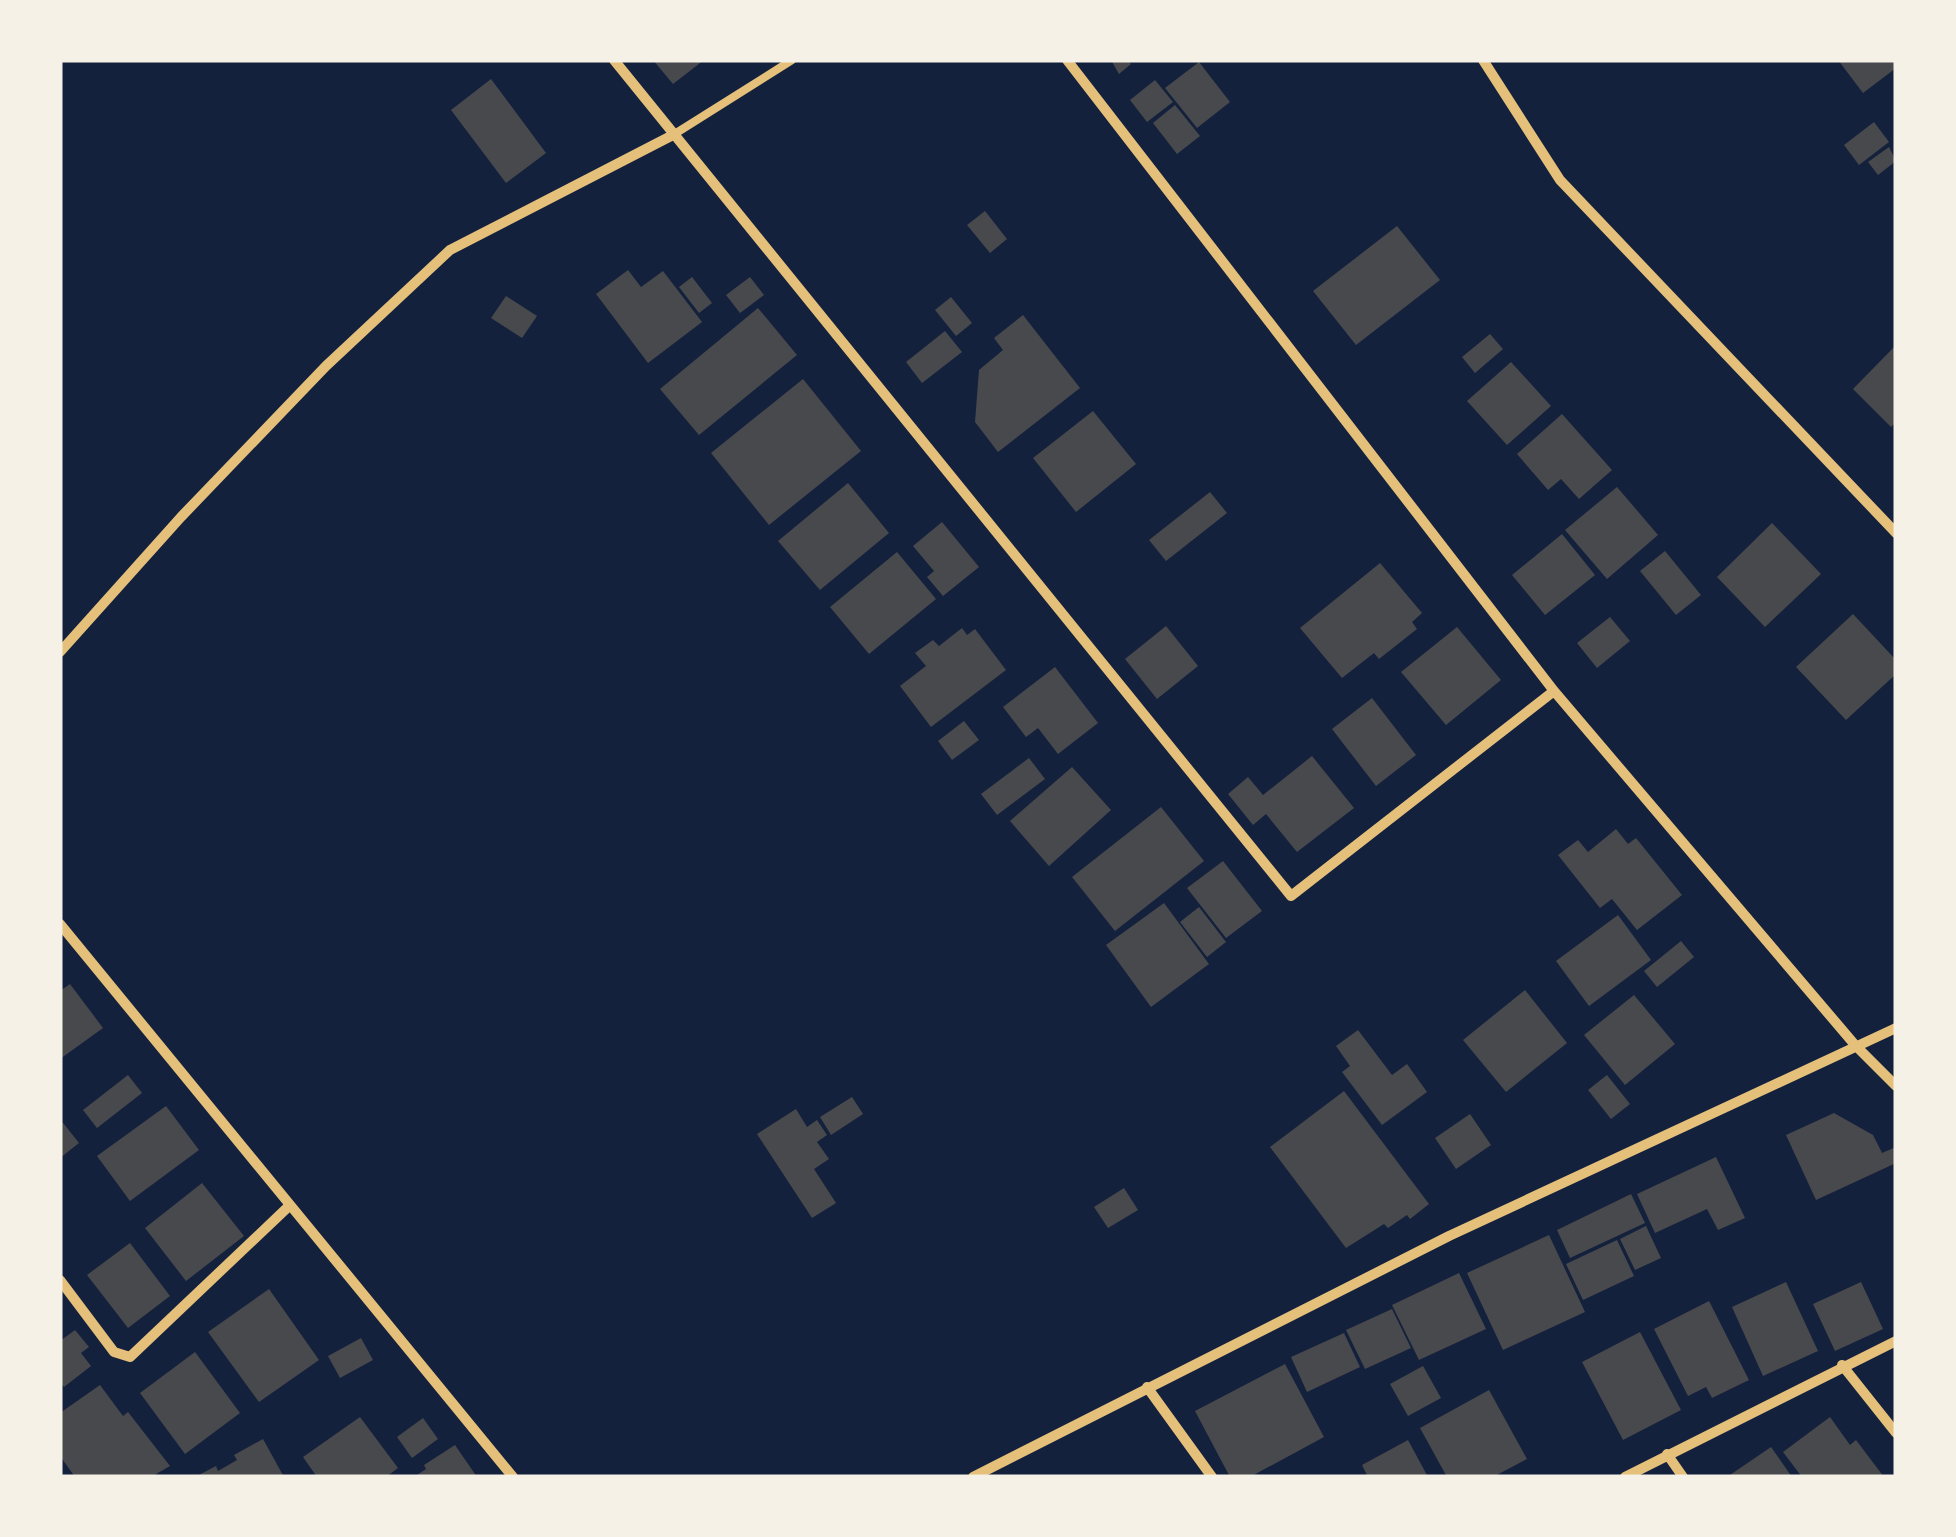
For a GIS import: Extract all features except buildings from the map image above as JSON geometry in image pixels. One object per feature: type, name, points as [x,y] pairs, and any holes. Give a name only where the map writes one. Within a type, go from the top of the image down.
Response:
[{"type":"street","points":[[614,60],[1291,896],[1554,691]]},
{"type":"street","points":[[1067,60],[1554,691],[1856,1045],[1896,1086]]},
{"type":"street","points":[[1482,60],[1560,180],[1896,533]]},
{"type":"street","points":[[60,652],[181,516],[326,366],[450,250],[673,135]]},
{"type":"street","points":[[60,924],[288,1208],[513,1477]]},
{"type":"street","points":[[973,1477],[1449,1236],[1896,1028]]},
{"type":"street","points":[[60,1280],[114,1352],[130,1357],[288,1208]]},
{"type":"street","points":[[1625,1477],[1896,1341]]},
{"type":"street","points":[[1842,1365],[1896,1433]]},
{"type":"street","points":[[1148,1387],[1212,1477]]},
{"type":"street","points":[[1667,1454],[1683,1477]]},
{"type":"lane","points":[[673,135],[792,60]]}]
